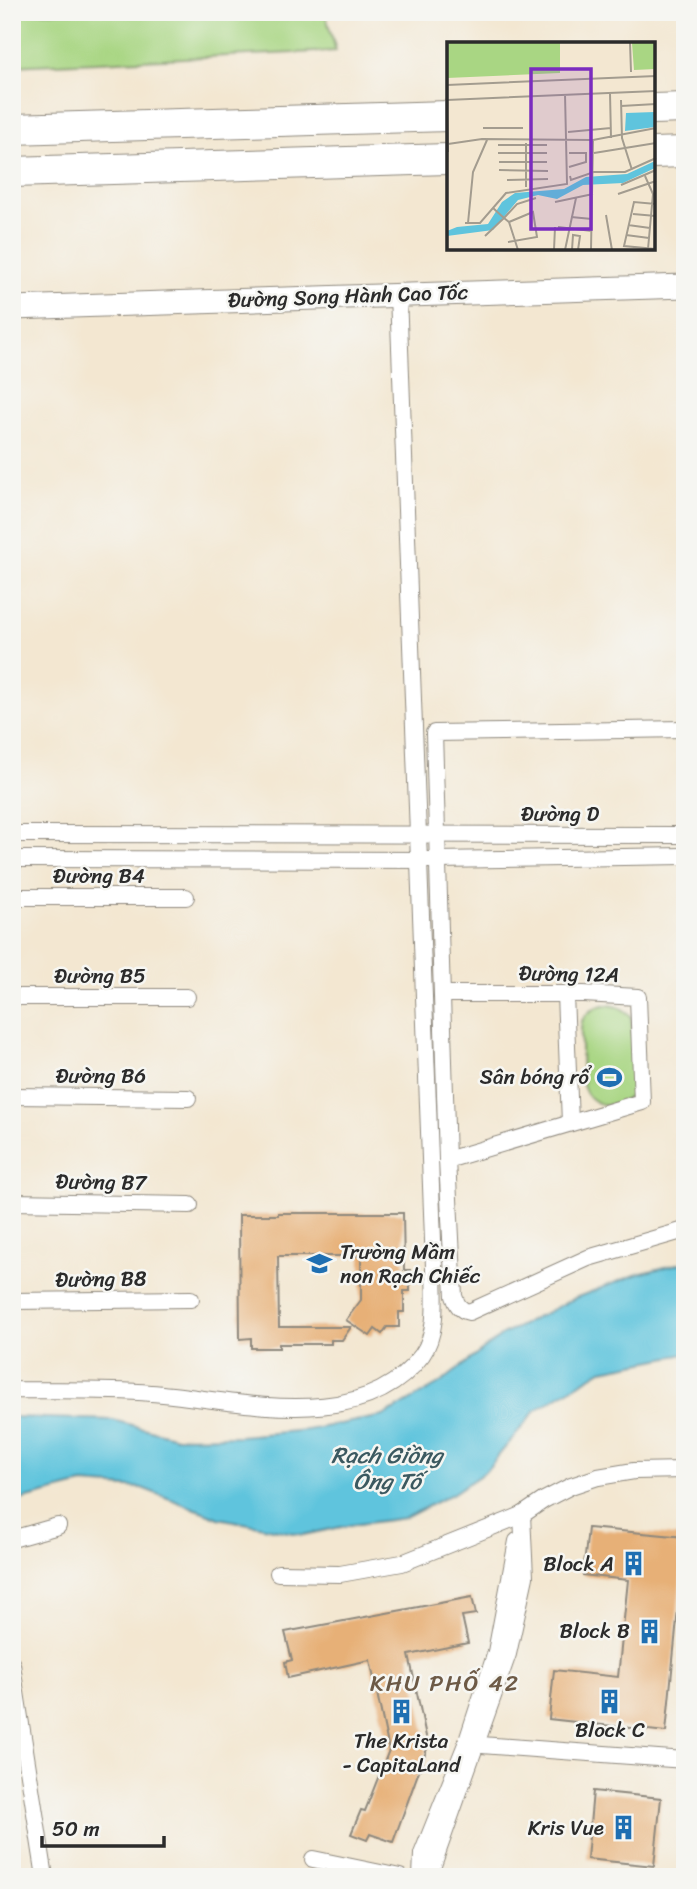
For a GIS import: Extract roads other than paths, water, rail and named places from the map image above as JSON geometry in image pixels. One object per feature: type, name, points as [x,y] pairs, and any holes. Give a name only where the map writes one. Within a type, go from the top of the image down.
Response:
[{"type":"highway","points":[[655,109],[685,108]]},
{"type":"highway","points":[[12,129],[447,116]]},
{"type":"highway","points":[[655,153],[685,152]]},
{"type":"highway","points":[[12,172],[447,159]]},
{"type":"main road","name":"Đường Song Hành Cao Tốc","points":[[12,308],[685,286]]},
{"type":"street","points":[[12,1390],[149,1393],[313,1409],[349,1402],[381,1390],[405,1374],[423,1354],[431,1334],[434,1267],[398,294]]},
{"type":"street","points":[[685,729],[434,733],[447,1160],[454,1296],[457,1304],[462,1310],[469,1312],[588,1258],[685,1230]]},
{"type":"street","name":"Đường D","points":[[12,834],[685,835]]},
{"type":"street","name":"Đường D","points":[[12,859],[437,860],[685,856]]},
{"type":"street","name":"Đường B4","points":[[12,897],[186,897]]},
{"type":"street","name":"Đường 12A","points":[[443,994],[638,997],[642,1102],[447,1160]]},
{"type":"street","points":[[565,994],[570,1123]]},
{"type":"street","name":"Đường B5","points":[[12,997],[187,997]]},
{"type":"street","name":"Đường B6","points":[[12,1096],[188,1098]]},
{"type":"street","name":"Đường B7","points":[[12,1202],[190,1205]]},
{"type":"street","name":"Đường B8","points":[[12,1301],[191,1299]]},
{"type":"street","points":[[278,1573],[340,1574],[402,1563],[522,1515],[562,1491],[598,1477],[634,1471],[685,1470]]},
{"type":"street","points":[[423,1877],[433,1865],[525,1577],[522,1515]]},
{"type":"street","points":[[12,1539],[58,1526]]},
{"type":"street","points":[[12,1664],[45,1877]]},
{"type":"street","points":[[471,1744],[685,1760]]},
{"type":"street","points":[[313,1859],[400,1877]]},
{"type":"water","name":"Rạch Giồng Ông Tố","points":[[685,1262],[685,1354],[602,1370],[536,1410],[485,1472],[452,1494],[405,1518],[303,1535],[219,1518],[142,1488],[83,1484],[12,1502],[12,1417],[113,1420],[176,1437],[240,1436],[307,1430],[383,1416],[439,1384],[502,1335],[575,1298],[638,1274]]},
{"type":"place","name":"Sân bóng rổ","points":[[609,1077]]},
{"type":"place","name":"Trường Mầm non Rạch Chiếc","points":[[320,1264]]},
{"type":"place","name":"Block A","points":[[634,1564]]},
{"type":"place","name":"Block B","points":[[650,1631]]},
{"type":"place","name":"Block C","points":[[610,1701]]},
{"type":"place","name":"The Krista - CapitaLand","points":[[401,1712]]},
{"type":"place","name":"Kris Vue","points":[[624,1828]]},
{"type":"district","name":"KHU PHỐ 42","points":[[445,1683]]}]
